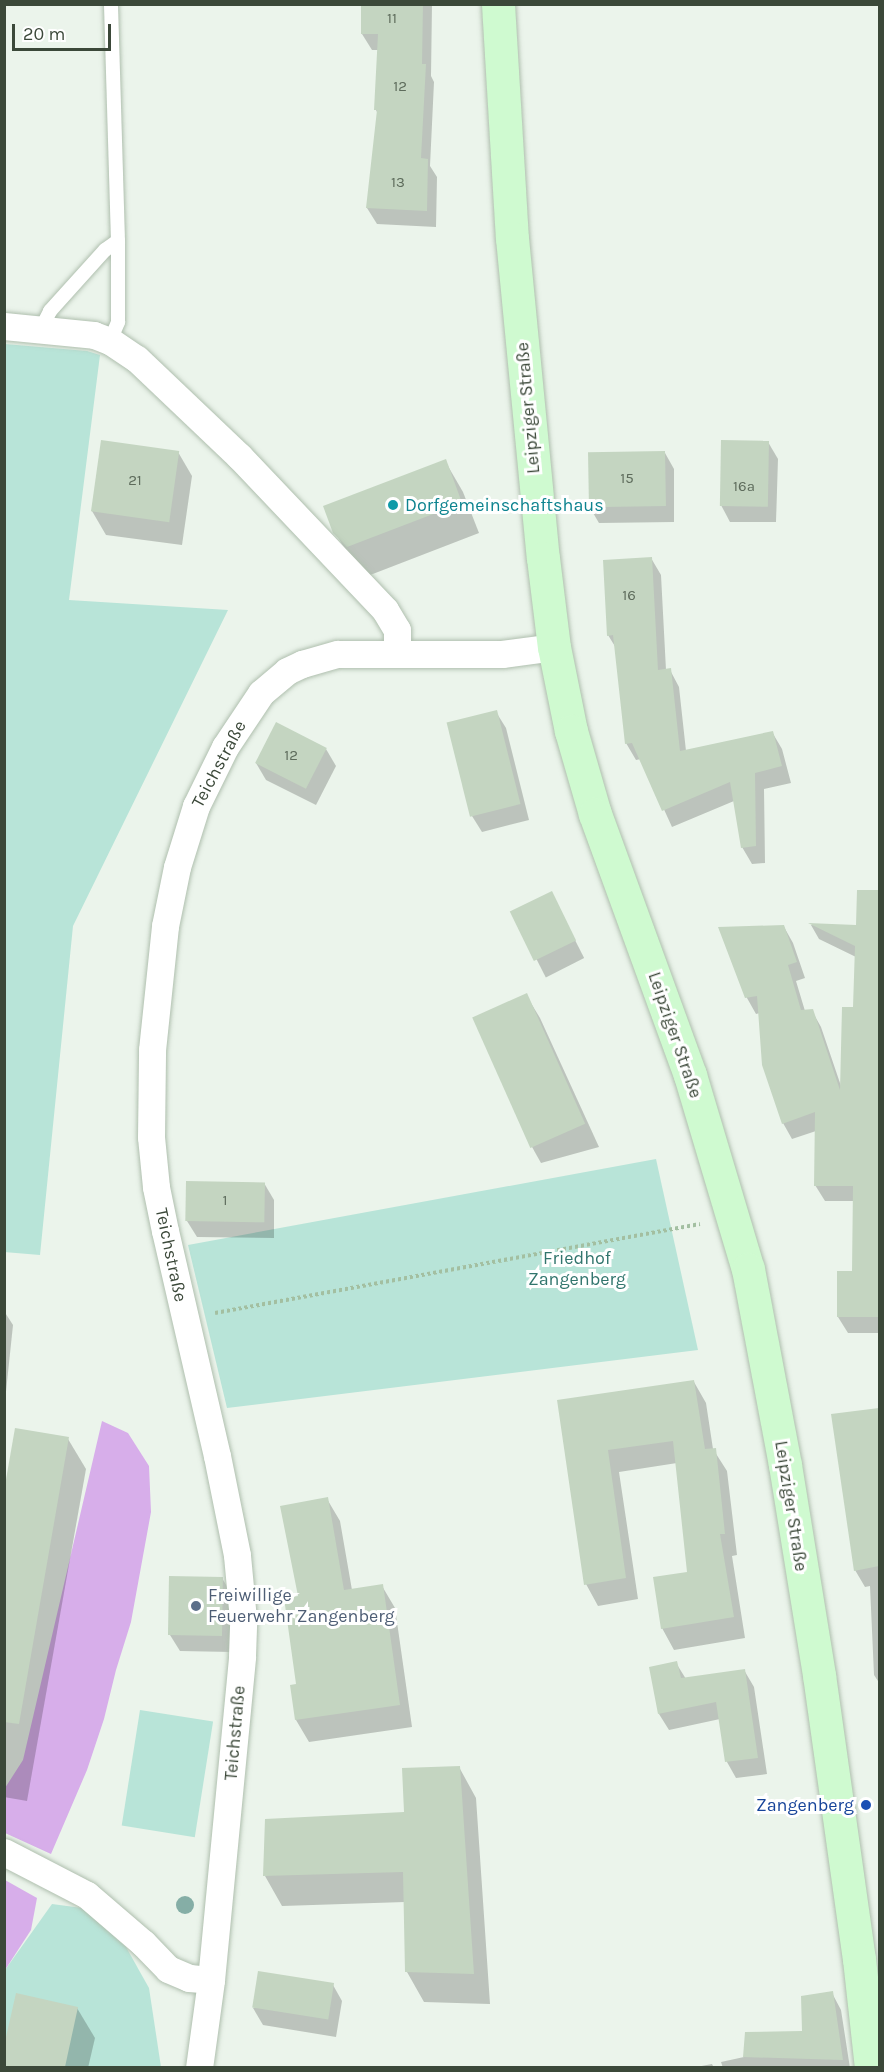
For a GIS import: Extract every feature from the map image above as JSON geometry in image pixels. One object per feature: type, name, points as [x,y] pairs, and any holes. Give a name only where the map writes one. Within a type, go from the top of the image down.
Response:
[{"type":"street","name":"Leipziger Straße","points":[[498,4],[512,238],[554,647],[571,731],[594,814],[690,1075],[734,1217],[760,1330],[819,1675],[859,1959],[871,2067]]},
{"type":"street","points":[[4,326],[72,331],[110,341],[137,359],[239,456],[385,610],[397,630],[397,652]]},
{"type":"street","name":"Teichstraße","points":[[199,2067],[211,1980],[242,1656],[243,1619],[240,1578],[228,1512],[155,1177],[150,1091],[165,926],[177,867],[196,806],[225,747],[261,693],[287,672],[319,658],[338,654],[513,653],[554,647]]},
{"type":"street","points":[[4,1852],[87,1895],[114,1916],[168,1970],[189,1978],[211,1980]]},
{"type":"lane","points":[[110,341],[118,322],[111,4]]},
{"type":"lane","points":[[41,329],[50,311],[105,250],[118,241]]},
{"type":"path","points":[[222,1312],[734,1217]]},
{"type":"green space","points":[[5,344],[87,351],[100,355],[69,600],[228,610],[73,926],[40,1255],[4,1252]]},
{"type":"green space","name":"Friedhof Zangenberg","points":[[656,1159],[698,1350],[227,1408],[188,1245]]},
{"type":"green space","points":[[140,1710],[213,1722],[195,1837],[122,1826]]},
{"type":"green space","points":[[52,1904],[82,1908],[126,1947],[149,1988],[161,2067],[5,2068],[5,1970]]},
{"type":"shaded area","points":[[102,1421],[128,1433],[149,1466],[151,1512],[131,1622],[104,1719],[87,1770],[51,1854],[5,1833],[5,1788],[23,1760]]},
{"type":"shaded area","points":[[5,1880],[37,1898],[31,1930],[5,1970]]},
{"type":"building","points":[[361,4],[423,4],[422,64],[426,64],[421,158],[428,159],[427,211],[366,208],[377,110],[374,110],[378,34],[361,34]]},
{"type":"building","points":[[101,440],[179,451],[169,522],[91,511]]},
{"type":"building","points":[[721,440],[769,441],[768,507],[720,506]]},
{"type":"building","points":[[665,451],[666,506],[589,507],[588,452]]},
{"type":"building","name":"Dorfgemeinschaftshaus","points":[[446,459],[462,503],[347,547],[333,533],[323,506]]},
{"type":"building","points":[[652,557],[658,670],[671,668],[680,751],[773,731],[782,766],[755,773],[756,846],[741,848],[730,782],[662,811],[632,743],[625,744],[613,635],[607,636],[603,560]]},
{"type":"building","points":[[497,710],[520,804],[470,817],[447,723]]},
{"type":"building","points":[[276,722],[327,748],[306,789],[255,763]]},
{"type":"building","points":[[857,890],[879,890],[879,1317],[837,1317],[837,1271],[852,1271],[853,1186],[814,1186],[815,1112],[782,1124],[762,1065],[757,996],[745,998],[718,927],[784,925],[797,962],[788,965],[801,1010],[813,1009],[840,1090],[842,1007],[853,1007],[855,946],[808,923],[856,925]]},
{"type":"building","points":[[552,891],[576,940],[534,961],[510,912]]},
{"type":"building","points":[[527,993],[585,1124],[530,1148],[472,1017]]},
{"type":"building","points":[[186,1181],[265,1182],[264,1222],[185,1221]]},
{"type":"building","points":[[694,1380],[705,1449],[716,1448],[725,1534],[720,1534],[734,1617],[661,1629],[653,1577],[687,1572],[673,1441],[608,1450],[626,1578],[584,1585],[557,1400]]},
{"type":"building","points":[[879,1408],[879,1566],[854,1571],[831,1414]]},
{"type":"building","points":[[15,1428],[69,1437],[19,1724],[4,1722],[4,1491]]},
{"type":"building","points":[[328,1497],[344,1590],[383,1584],[400,1705],[295,1720],[290,1685],[296,1684],[284,1598],[298,1596],[280,1506]]},
{"type":"building","name":"Freiwillige Feuerwehr Zangenberg","points":[[169,1576],[223,1577],[222,1636],[168,1635]]},
{"type":"building","points":[[677,1661],[681,1678],[745,1669],[758,1758],[725,1762],[716,1702],[658,1714],[649,1667]]},
{"type":"building","points":[[460,1766],[474,1974],[405,1972],[403,1872],[263,1876],[265,1819],[404,1812],[402,1768]]},
{"type":"building","points":[[258,1971],[334,1983],[328,2020],[252,2008]]},
{"type":"building","points":[[833,1991],[843,2060],[743,2057],[745,2032],[802,2031],[801,1996]]},
{"type":"building","points":[[16,1993],[78,2007],[65,2067],[4,2067],[4,2046]]},
{"type":"place","name":"Dorfgemeinschaftshaus","points":[[393,505]]},
{"type":"place","name":"Freiwillige Feuerwehr Zangenberg","points":[[196,1606]]},
{"type":"place","name":"Zangenberg","points":[[866,1805]]}]
